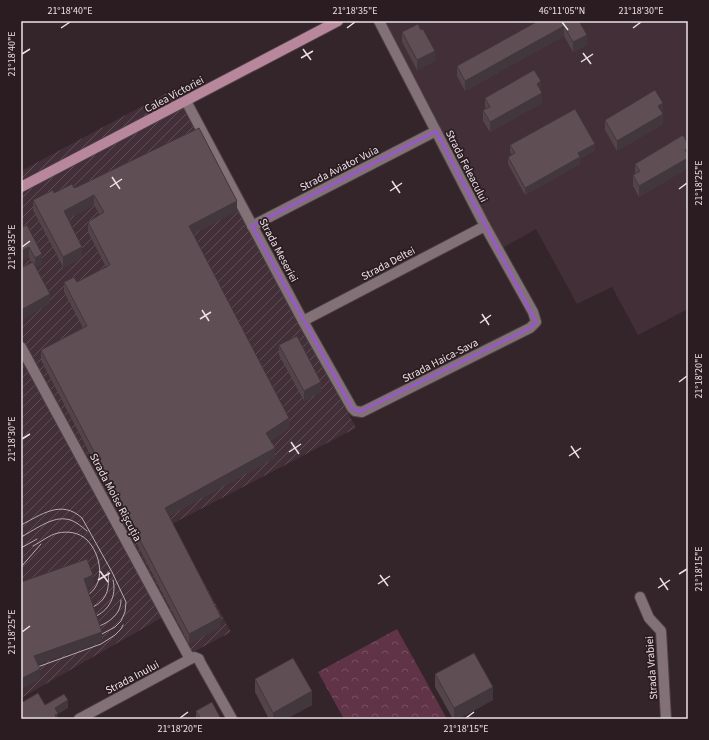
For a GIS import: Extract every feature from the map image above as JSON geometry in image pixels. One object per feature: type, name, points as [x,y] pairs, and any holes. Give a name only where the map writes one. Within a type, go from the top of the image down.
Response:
[{"type":"main road","name":"Calea Victoriei","points":[[21,187],[338,21]]},
{"type":"street","name":"Strada Feleacului","points":[[379,21],[485,226],[533,312],[536,322]]},
{"type":"street","name":"Strada Meseriei","points":[[186,101],[303,321],[352,408]]},
{"type":"street","name":"Strada Aviator Vuia","points":[[252,226],[436,131]]},
{"type":"street","name":"Strada Deltei","points":[[303,321],[485,226]]},
{"type":"street","name":"Strada Haica-Sava","points":[[352,408],[355,411],[362,412],[530,328],[536,322]]},
{"type":"street","name":"Strada Moise Rișcuția","points":[[21,348],[193,658],[200,662],[232,719]]},
{"type":"street","name":"Strada Vrabiei","points":[[640,597],[649,618],[660,631],[666,719]]},
{"type":"street","name":"Strada Inului","points":[[79,719],[193,658]]},
{"type":"highlighted area","points":[[436,131],[536,322],[530,328],[359,412],[352,408],[252,226]]},
{"type":"shaded area","points":[[379,21],[688,21],[688,309],[638,335],[612,287],[577,304],[536,229],[499,250]]},
{"type":"shaded area","points":[[176,88],[356,428],[172,524],[231,632],[184,657],[163,617],[21,698],[21,171]]},
{"type":"green space","points":[[397,629],[447,719],[344,719],[318,672]]},
{"type":"building","points":[[538,21],[579,21],[587,35],[573,42],[564,26],[465,81],[457,66]]},
{"type":"building","points":[[418,24],[421,30],[423,29],[435,51],[417,60],[402,32]]},
{"type":"building","points":[[534,70],[541,81],[537,84],[542,93],[490,122],[483,110],[490,107],[485,98]]},
{"type":"building","points":[[655,90],[663,103],[658,106],[663,114],[617,141],[605,120]]},
{"type":"building","points":[[575,109],[595,144],[578,153],[580,157],[525,188],[508,157],[515,153],[510,145]]},
{"type":"building","points":[[199,128],[237,201],[189,226],[289,418],[266,433],[275,448],[165,508],[221,617],[189,634],[41,350],[87,326],[64,282],[74,277],[77,282],[110,265],[88,222],[104,212],[94,195],[64,211],[82,247],[63,257],[33,200],[53,190],[54,193],[72,184],[74,188],[77,187]]},
{"type":"building","points":[[683,135],[688,144],[688,148],[685,150],[688,158],[639,186],[633,175],[640,171],[635,164]]},
{"type":"building","points":[[27,225],[42,254],[35,258],[29,247],[21,251],[21,228]]},
{"type":"building","points":[[33,262],[50,294],[21,310],[21,268]]},
{"type":"building","points":[[297,336],[321,382],[304,391],[279,345]]},
{"type":"building","points":[[87,559],[93,575],[84,579],[102,632],[34,656],[40,669],[21,679],[21,582]]},
{"type":"building","points":[[474,653],[493,687],[454,708],[435,674]]},
{"type":"building","points":[[293,658],[312,691],[273,713],[255,679]]},
{"type":"building","points":[[38,693],[45,705],[64,694],[68,700],[55,708],[58,714],[55,715],[57,719],[21,719],[21,703]]},
{"type":"building","points":[[212,702],[221,719],[201,719],[196,711]]},
{"type":"tram line","points":[[21,525],[44,513],[59,509],[74,512],[82,518],[112,572],[126,602],[125,612],[121,621],[115,627],[100,635]]},
{"type":"tram line","points":[[21,537],[48,522],[60,519],[71,520],[87,531]]},
{"type":"tram line","points":[[33,546],[51,535],[62,532],[69,532],[84,537],[96,553],[100,569],[97,585],[93,591],[86,596]]},
{"type":"tram line","points":[[21,548],[37,539]]},
{"type":"tram line","points":[[21,567],[41,544]]},
{"type":"tram line","points":[[91,608],[101,602],[106,594],[108,589],[108,572]]},
{"type":"tram line","points":[[94,617],[104,611],[111,602],[114,592],[113,580]]},
{"type":"tram line","points":[[97,627],[114,617],[121,605],[121,600]]},
{"type":"tram line","points":[[21,673],[101,644],[115,635],[123,625]]}]
